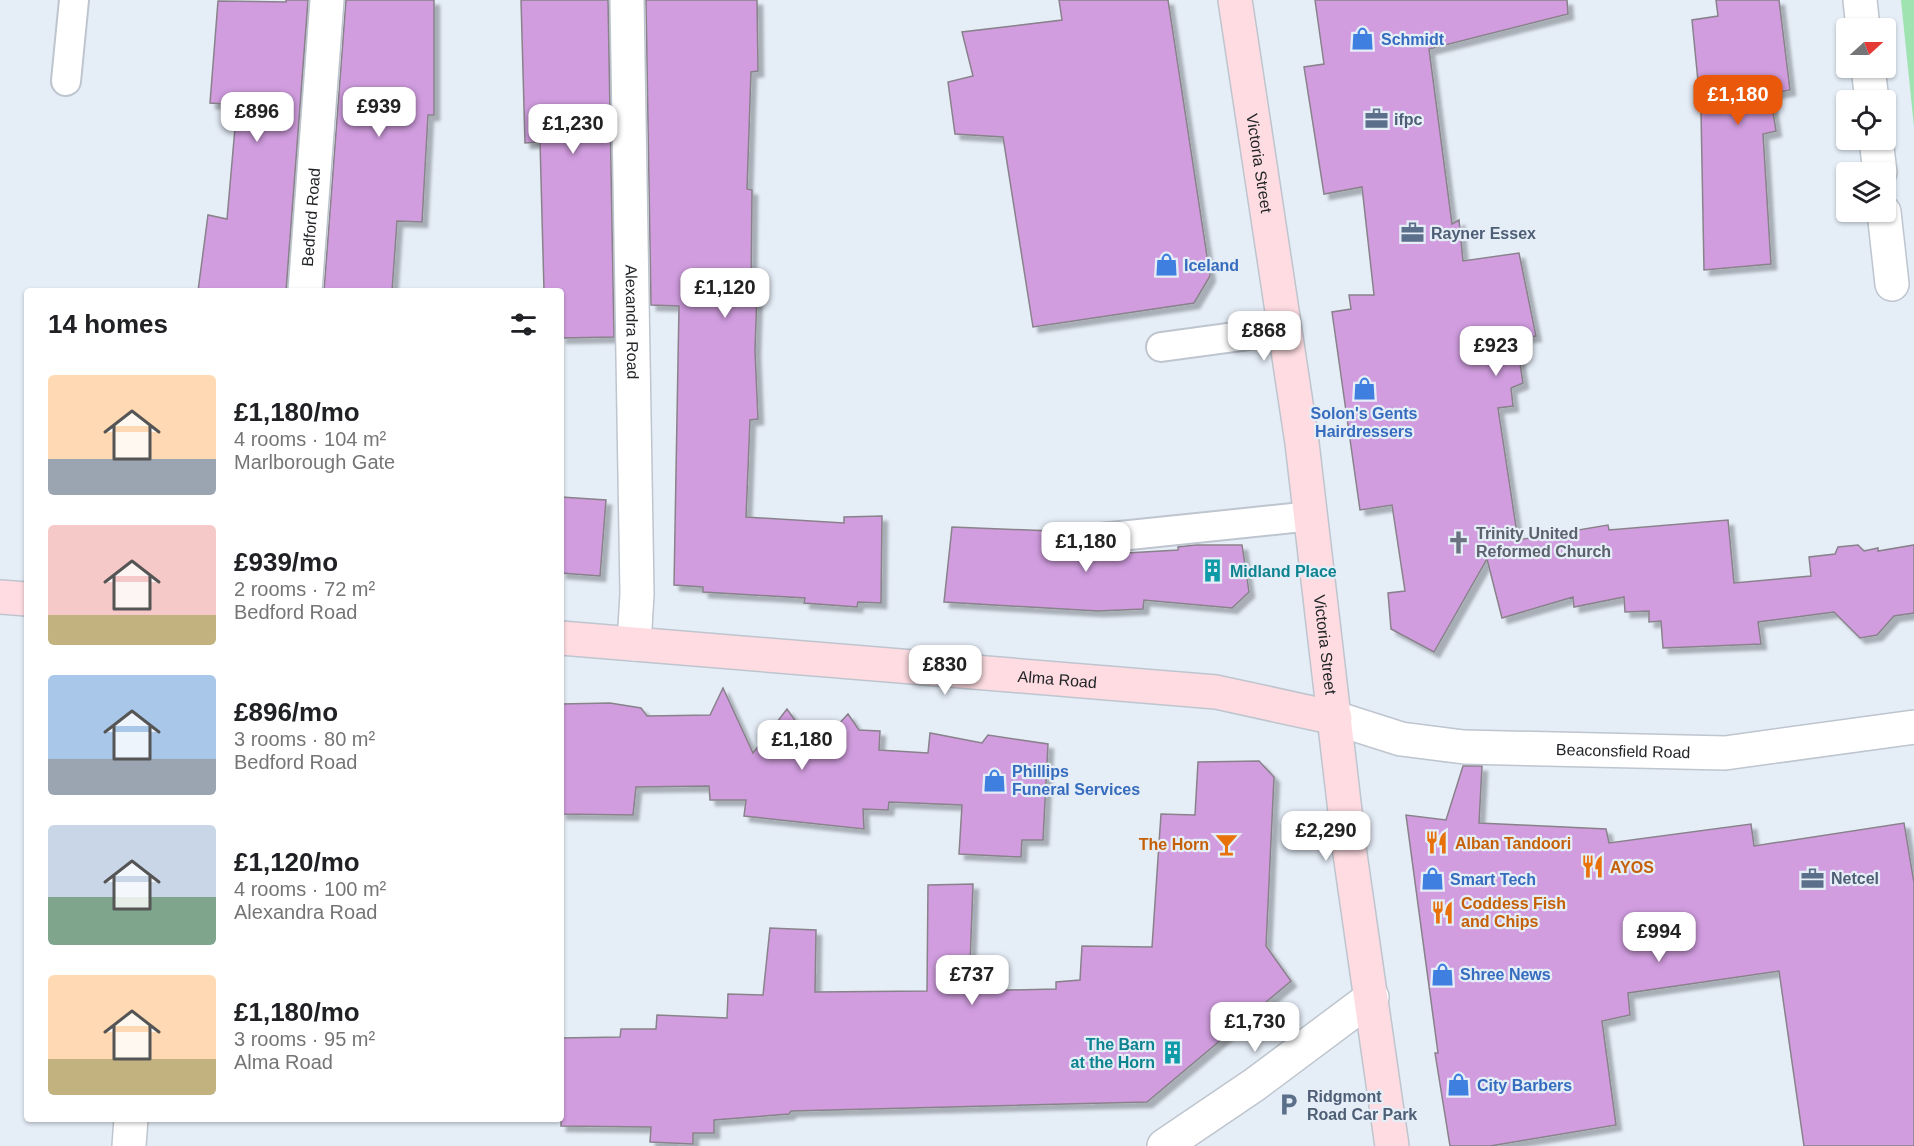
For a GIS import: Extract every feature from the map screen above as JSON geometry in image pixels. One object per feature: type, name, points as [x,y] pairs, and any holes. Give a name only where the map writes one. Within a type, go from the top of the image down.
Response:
[{"type":"main road","name":"Victoria Street","points":[[1235,0],[1312,516],[1350,854],[1392,1146]]},
{"type":"main road","points":[[0,597],[24,599]]},
{"type":"main road","name":"Alma Road","points":[[564,638],[1216,692],[1335,718]]},
{"type":"street","name":"Bedford Road","points":[[305,288],[327,0]]},
{"type":"street","name":"Alexandra Road","points":[[627,0],[637,594],[634,644]]},
{"type":"street","points":[[1860,0],[1862,18]]},
{"type":"street","points":[[1885,222],[1892,284]]},
{"type":"street","name":"Beaconsfield Road","points":[[1335,718],[1401,739],[1464,747],[1725,753],[1914,727]]},
{"type":"street","points":[[1164,1146],[1254,1085],[1372,997]]},
{"type":"street","points":[[129,1146],[131,1122]]},
{"type":"lane","points":[[66,81],[74,0]]},
{"type":"lane","points":[[1161,347],[1285,330]]},
{"type":"lane","points":[[1091,539],[1312,516]]},
{"type":"green space","points":[[1901,0],[1914,0],[1914,127]]},
{"type":"building","points":[[286,0],[308,0],[286,288],[198,288],[208,215],[227,219],[237,105],[210,103],[218,1],[286,2]]},
{"type":"building","points":[[346,0],[434,0],[434,115],[428,115],[422,222],[397,221],[392,288],[324,288]]},
{"type":"building","points":[[521,0],[608,0],[614,337],[564,338],[564,288],[544,288],[540,142],[525,143]]},
{"type":"building","points":[[646,0],[757,0],[758,71],[751,72],[747,189],[752,190],[751,292],[757,292],[755,351],[758,419],[750,420],[746,517],[844,523],[844,517],[882,516],[881,603],[858,602],[857,607],[804,603],[805,598],[703,592],[703,587],[674,585],[679,306],[651,305]]},
{"type":"building","points":[[1059,0],[1168,0],[1210,276],[1194,303],[1033,327],[1003,137],[955,134],[948,82],[973,76],[962,32],[1062,20]]},
{"type":"building","points":[[1315,0],[1567,0],[1568,14],[1429,49],[1452,224],[1459,220],[1463,261],[1519,253],[1536,336],[1516,338],[1523,383],[1511,388],[1513,406],[1498,408],[1518,540],[1608,525],[1609,530],[1728,520],[1734,583],[1811,576],[1809,557],[1835,554],[1838,547],[1858,545],[1864,551],[1878,548],[1878,551],[1914,545],[1914,613],[1894,616],[1877,635],[1860,638],[1834,612],[1758,622],[1761,644],[1663,648],[1661,621],[1649,622],[1649,611],[1625,612],[1624,597],[1574,607],[1573,597],[1502,618],[1487,559],[1434,652],[1391,629],[1388,593],[1405,591],[1392,505],[1360,510],[1332,312],[1351,309],[1349,295],[1374,295],[1362,187],[1324,194],[1304,67],[1324,64]]},
{"type":"building","points":[[1716,0],[1779,0],[1790,90],[1770,94],[1776,131],[1763,134],[1771,264],[1704,270],[1701,112],[1692,20],[1718,16]]},
{"type":"building","points":[[564,497],[606,500],[600,576],[564,573]]},
{"type":"building","points":[[952,527],[1076,532],[1077,548],[1084,554],[1092,555],[1178,550],[1178,547],[1195,545],[1242,545],[1249,592],[1232,608],[1144,600],[1143,609],[1098,611],[944,602]]},
{"type":"building","points":[[723,688],[753,753],[787,709],[799,726],[834,729],[848,714],[859,730],[880,731],[879,750],[928,753],[930,733],[982,743],[988,735],[1048,744],[1043,840],[1022,840],[1021,857],[959,854],[962,805],[889,802],[888,810],[863,809],[864,829],[744,816],[746,800],[710,800],[709,786],[636,787],[633,815],[564,814],[564,704],[610,703],[641,708],[647,716],[710,715]]},
{"type":"building","points":[[1259,761],[1274,777],[1266,946],[1291,981],[1147,1102],[791,1111],[789,1114],[714,1120],[714,1133],[693,1133],[693,1144],[650,1142],[651,1127],[561,1126],[561,1122],[564,1122],[564,1038],[620,1037],[621,1029],[656,1029],[657,1015],[727,1018],[728,994],[763,995],[770,928],[816,930],[815,992],[927,991],[928,885],[973,884],[969,991],[1056,989],[1056,982],[1080,980],[1082,946],[1152,947],[1161,814],[1195,815],[1198,762]]},
{"type":"building","points":[[1463,766],[1482,766],[1479,823],[1606,829],[1609,843],[1751,824],[1754,846],[1904,823],[1914,883],[1914,1146],[1804,1146],[1779,971],[1628,993],[1630,1015],[1602,1021],[1616,1125],[1490,1146],[1450,1146],[1435,1053],[1438,1053],[1406,815],[1446,820]]},
{"type":"place","name":"Schmidt","points":[[1363,39]]},
{"type":"place","name":"ifpc","points":[[1376,119]]},
{"type":"place","name":"Rayner Essex","points":[[1413,233]]},
{"type":"place","name":"Iceland","points":[[1166,265]]},
{"type":"place","name":"Solon's Gents Hairdressers","points":[[1364,388]]},
{"type":"place","name":"Trinity United Reformed Church","points":[[1458,542]]},
{"type":"place","name":"Midland Place","points":[[1212,571]]},
{"type":"place","name":"Phillips Funeral Services","points":[[994,780]]},
{"type":"place","name":"Alban Tandoori","points":[[1437,843]]},
{"type":"place","name":"The Horn","points":[[1227,844]]},
{"type":"place","name":"AYOS","points":[[1592,867]]},
{"type":"place","name":"Netcel","points":[[1813,878]]},
{"type":"place","name":"Smart Tech","points":[[1432,879]]},
{"type":"place","name":"Coddess Fish and Chips","points":[[1443,912]]},
{"type":"place","name":"Shree News","points":[[1442,974]]},
{"type":"place","name":"The Barn at the Horn","points":[[1173,1053]]},
{"type":"place","name":"City Barbers","points":[[1459,1085]]},
{"type":"place","name":"Ridgmont Road Car Park","points":[[1289,1105]]}]
